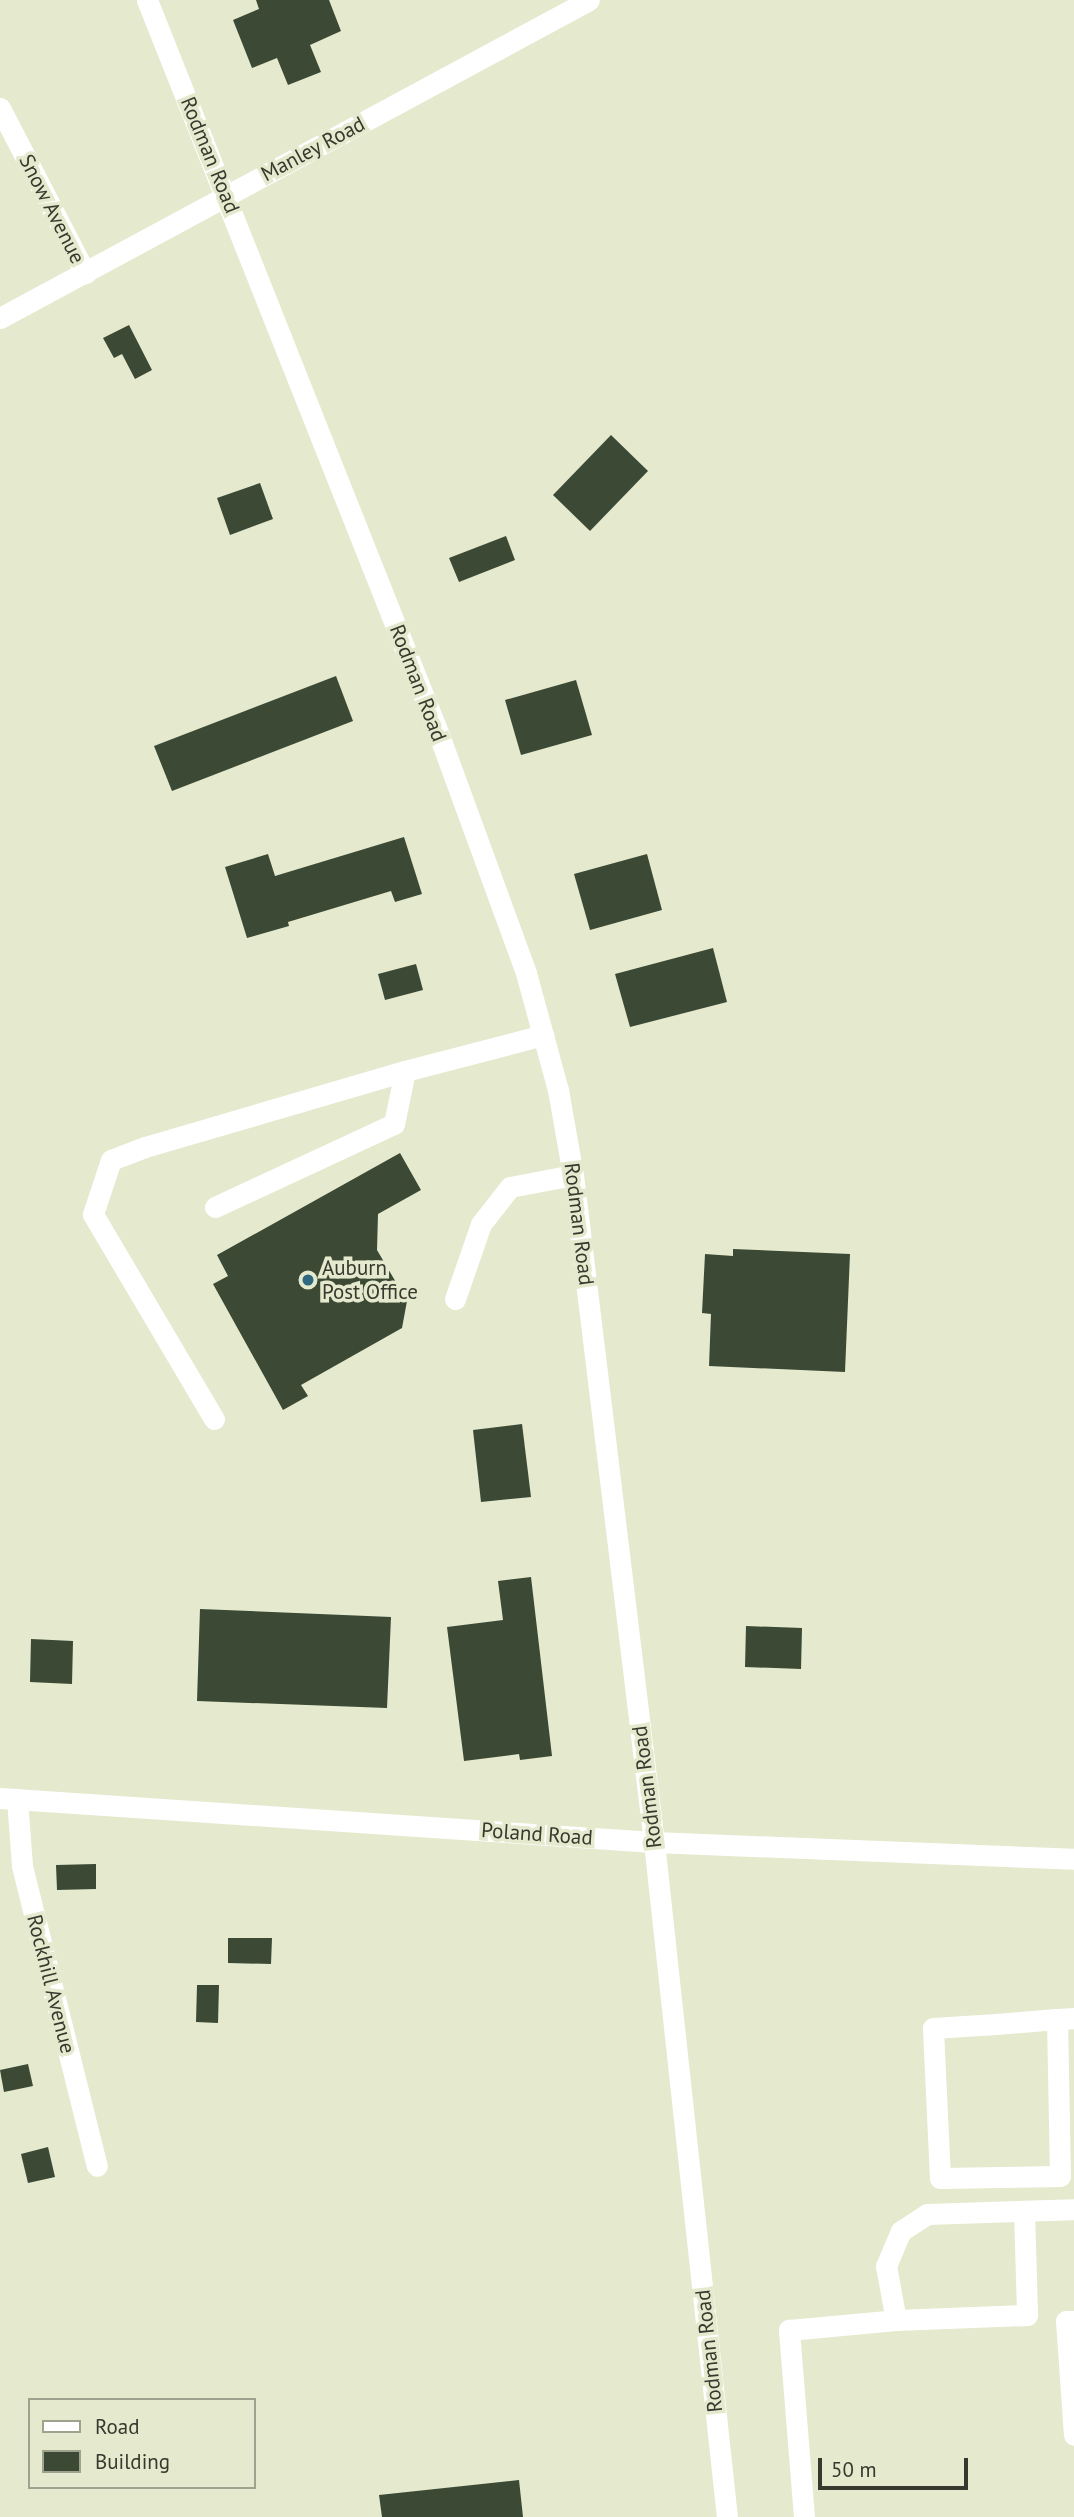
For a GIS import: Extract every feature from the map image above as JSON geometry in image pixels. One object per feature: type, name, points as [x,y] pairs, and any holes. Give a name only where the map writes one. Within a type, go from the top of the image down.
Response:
[{"type":"street","name":"Rodman Road","points":[[147,0],[439,736],[512,932],[558,1090],[573,1175],[654,1842],[727,2517]]},
{"type":"street","name":"Manley Road","points":[[0,318],[589,0]]},
{"type":"street","name":"Snow Avenue","points":[[0,108],[85,273]]},
{"type":"street","points":[[214,1419],[93,1214],[111,1160],[145,1147],[405,1071],[543,1035]]},
{"type":"street","points":[[215,1208],[394,1124],[405,1071]]},
{"type":"street","points":[[455,1299],[481,1224],[510,1187],[573,1175]]},
{"type":"street","name":"Poland Road","points":[[9,1799],[654,1842],[1074,1859]]},
{"type":"street","name":"Rockhill Avenue","points":[[9,1799],[22,1866],[97,2166]]},
{"type":"street","points":[[1066,2019],[1060,2176],[940,2178],[933,2028],[1066,2019]]},
{"type":"street","points":[[895,2320],[886,2266],[901,2231],[927,2214],[1074,2209]]},
{"type":"street","points":[[1024,2211],[1027,2315]]},
{"type":"street","points":[[804,2517],[789,2330],[895,2320],[1027,2315],[1070,2321],[1074,2435]]},
{"type":"building","points":[[256,0],[329,0],[341,31],[310,45],[321,72],[288,85],[277,58],[252,68],[233,20],[259,9]]},
{"type":"building","points":[[129,325],[152,370],[135,379],[122,354],[114,358],[103,338]]},
{"type":"building","points":[[611,435],[648,471],[590,531],[553,495]]},
{"type":"building","points":[[260,483],[273,519],[230,535],[217,498]]},
{"type":"building","points":[[506,536],[515,560],[459,582],[449,558]]},
{"type":"building","points":[[336,676],[353,721],[172,791],[154,746]]},
{"type":"building","points":[[576,680],[592,735],[521,755],[505,700]]},
{"type":"building","points":[[404,837],[422,894],[395,902],[391,891],[288,922],[289,926],[247,938],[225,867],[268,854],[275,876]]},
{"type":"building","points":[[647,854],[662,910],[590,930],[574,874]]},
{"type":"building","points":[[713,948],[727,1002],[630,1027],[615,974]]},
{"type":"building","points":[[416,964],[423,990],[385,1000],[378,974]]},
{"type":"building","name":"Auburn Post Office","points":[[400,1153],[421,1190],[378,1214],[377,1250],[407,1301],[402,1328],[301,1385],[308,1396],[283,1410],[213,1284],[228,1276],[217,1255]]},
{"type":"building","points":[[733,1249],[850,1254],[845,1372],[709,1366],[711,1314],[702,1313],[705,1254],[733,1256]]},
{"type":"building","points":[[522,1424],[531,1497],[481,1502],[473,1430]]},
{"type":"building","points":[[531,1577],[552,1756],[520,1760],[519,1754],[464,1761],[447,1627],[503,1620],[498,1581]]},
{"type":"building","points":[[200,1609],[391,1617],[387,1708],[197,1701]]},
{"type":"building","points":[[746,1626],[802,1628],[801,1669],[745,1667]]},
{"type":"building","points":[[31,1639],[73,1641],[72,1684],[30,1682]]},
{"type":"building","points":[[96,1864],[96,1889],[57,1890],[56,1865]]},
{"type":"building","points":[[228,1938],[272,1938],[271,1964],[228,1963]]},
{"type":"building","points":[[197,1985],[219,1985],[218,2023],[196,2022]]},
{"type":"building","points":[[28,2064],[33,2086],[4,2092],[0,2070]]},
{"type":"building","points":[[48,2147],[55,2177],[28,2183],[21,2154]]},
{"type":"building","points":[[519,2480],[523,2517],[382,2517],[379,2495]]},
{"type":"place","name":"Auburn Post Office","points":[[308,1280]]}]
